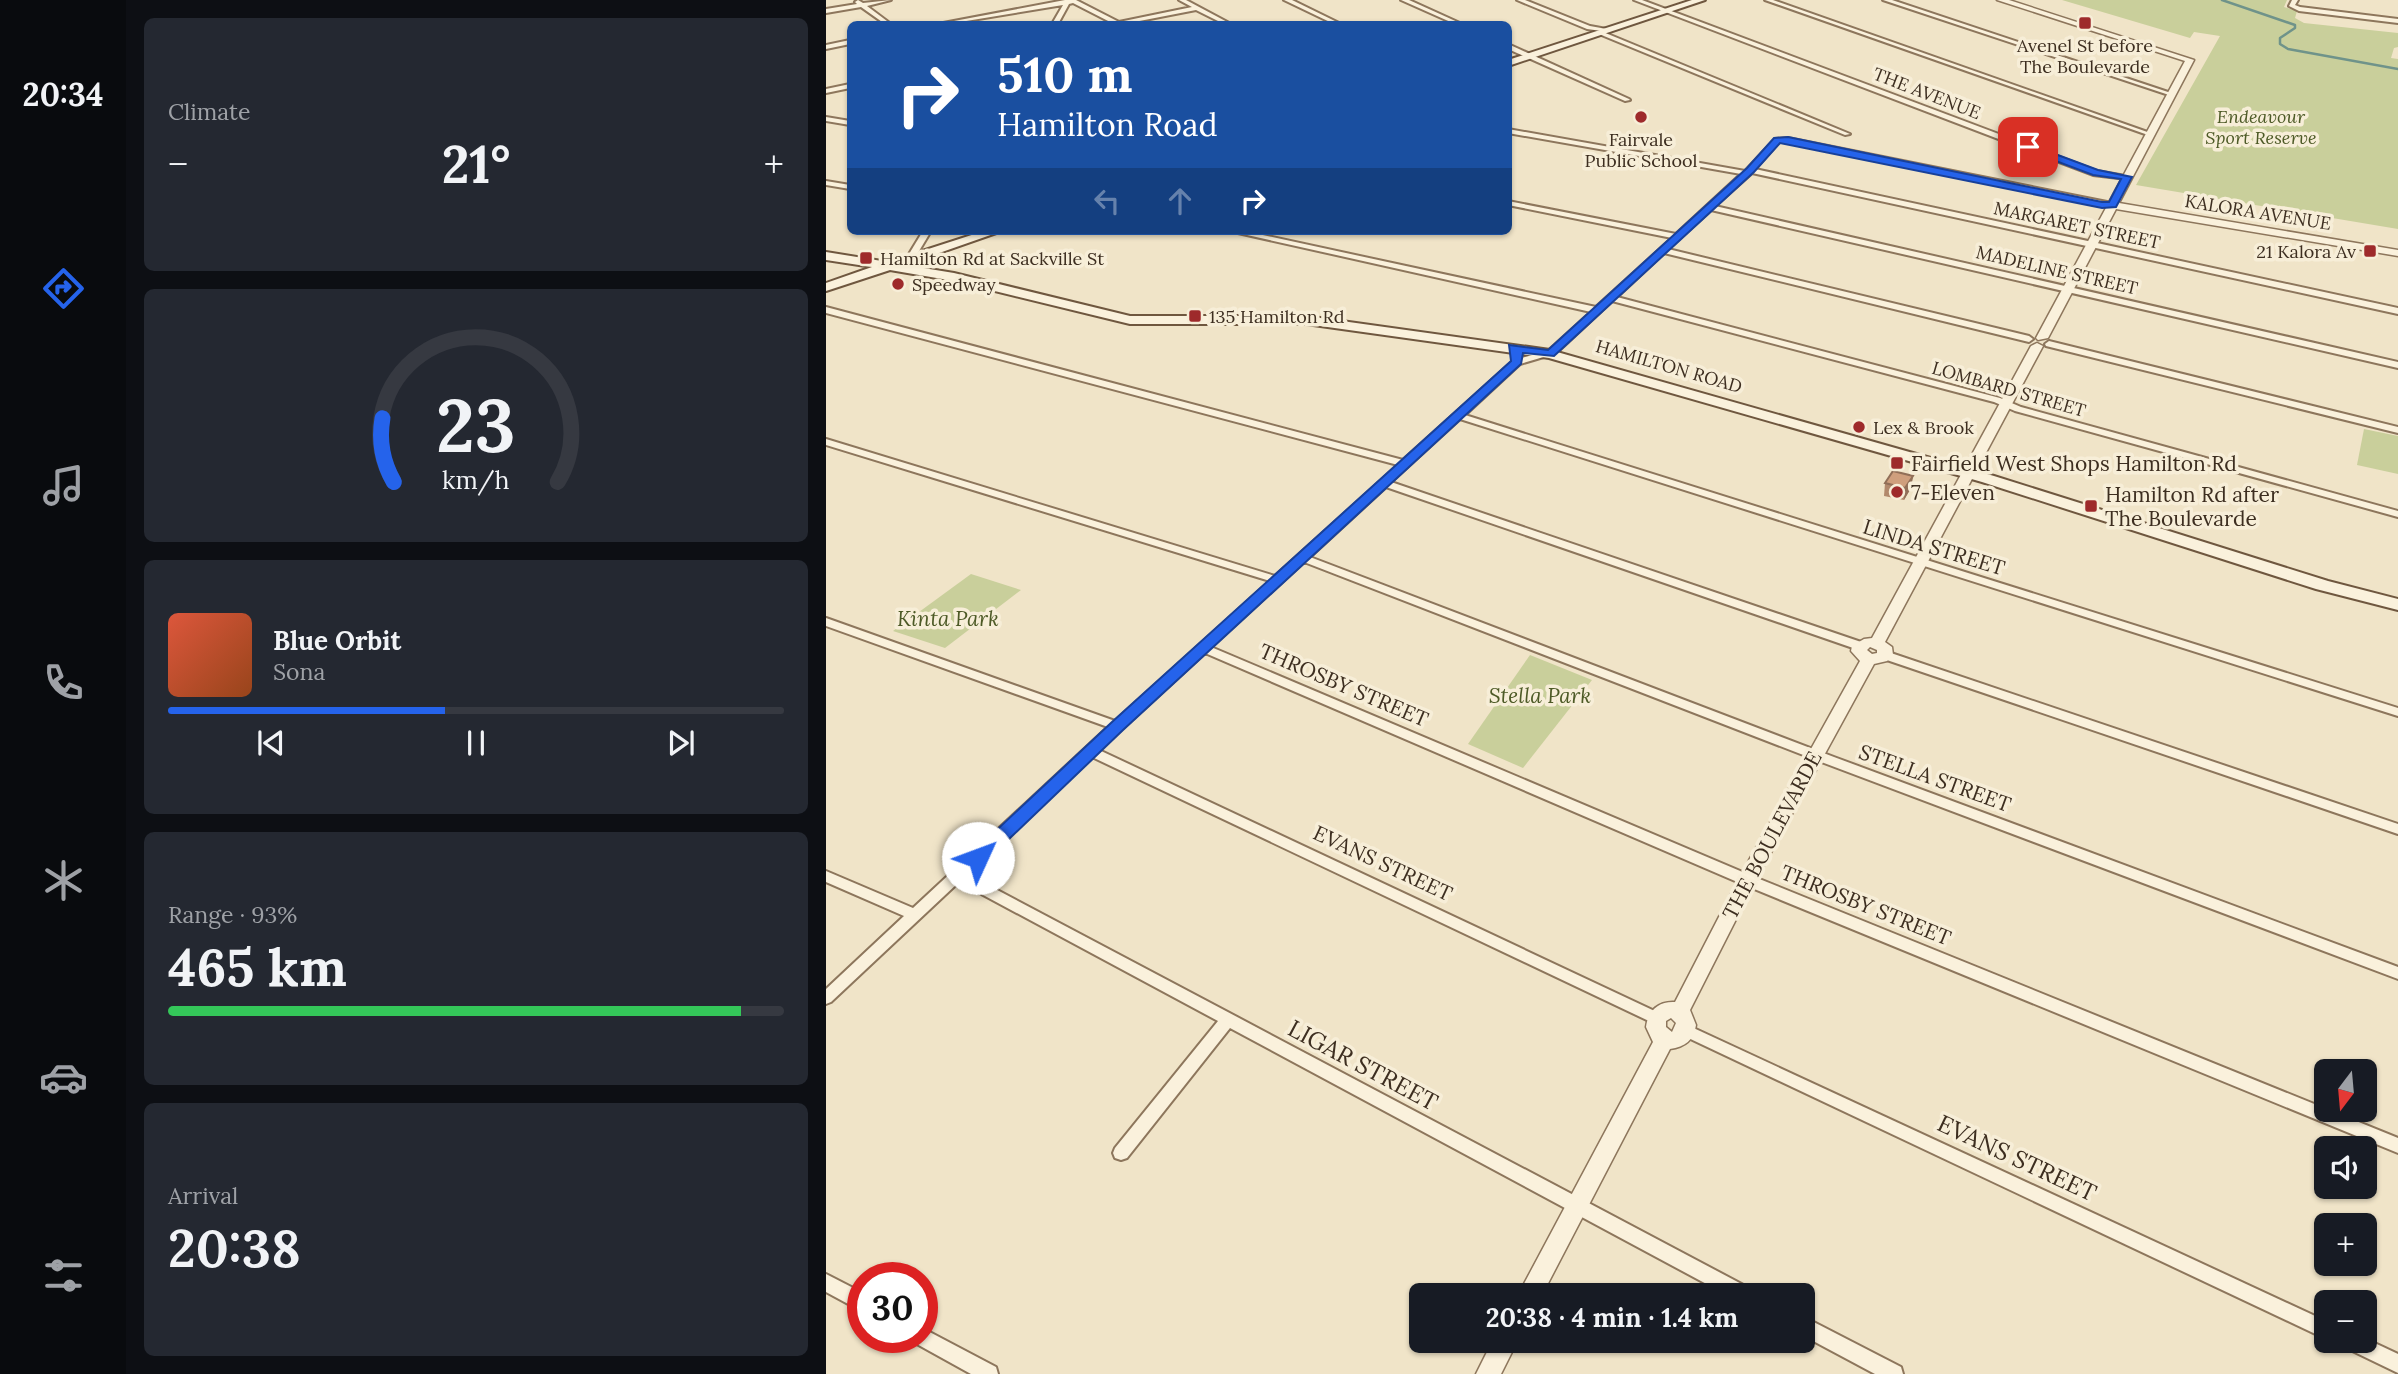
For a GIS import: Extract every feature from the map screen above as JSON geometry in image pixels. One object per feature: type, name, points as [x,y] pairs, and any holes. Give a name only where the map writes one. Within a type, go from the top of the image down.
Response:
[{"type":"main road","points":[[1512,62],[1701,0]]},
{"type":"main road","points":[[826,287],[888,266],[913,253],[933,252],[984,235]]},
{"type":"main road","points":[[933,252],[923,259],[922,264],[954,277]]},
{"type":"main road","name":"HAMILTON ROAD","points":[[826,256],[954,277],[1130,320],[1306,320],[1515,355],[1548,353],[1968,474],[2322,585],[2398,604]]},
{"type":"street","points":[[855,0],[884,21]]},
{"type":"street","points":[[826,11],[888,0]]},
{"type":"street","points":[[957,21],[1068,0],[1112,21]]},
{"type":"street","points":[[1057,21],[1068,0]]},
{"type":"street","points":[[1182,0],[1222,21]]},
{"type":"street","points":[[1287,0],[1332,21]]},
{"type":"street","points":[[1404,0],[1452,21]]},
{"type":"street","points":[[1520,0],[1847,134]]},
{"type":"street","name":"THE AVENUE","points":[[1637,0],[1671,10],[2096,173],[2127,177]]},
{"type":"street","name":"THE AVENUE","points":[[1652,0],[1671,10]]},
{"type":"street","points":[[1768,0],[2150,134]]},
{"type":"street","points":[[1886,0],[2171,94]]},
{"type":"street","name":"THE BOULEVARDE","points":[[1683,1022],[1747,880],[2092,244],[2188,58],[2001,0]]},
{"type":"street","points":[[2295,0],[2293,8],[2398,21]]},
{"type":"street","points":[[1133,21],[1197,8]]},
{"type":"street","points":[[826,47],[847,43]]},
{"type":"street","points":[[1512,48],[1627,100]]},
{"type":"street","points":[[826,91],[847,87]]},
{"type":"street","points":[[826,118],[847,122]]},
{"type":"street","name":"MARGARET STREET","points":[[1512,132],[1748,172],[2398,311]]},
{"type":"street","points":[[1548,353],[1748,172],[1777,140],[2112,205]]},
{"type":"street","points":[[826,183],[847,186]]},
{"type":"street","points":[[1512,204],[1675,236]]},
{"type":"street","name":"KALORA AVENUE","points":[[2112,205],[2398,253]]},
{"type":"street","name":"MADELINE STREET","points":[[1709,207],[2398,365]]},
{"type":"street","points":[[913,253],[924,235]]},
{"type":"street","points":[[1251,235],[1596,310]]},
{"type":"street","points":[[1661,250],[2398,430]]},
{"type":"street","name":"LOMBARD STREET","points":[[1609,298],[2006,403],[2354,504],[2398,514]]},
{"type":"street","points":[[826,310],[1405,464]]},
{"type":"street","points":[[826,998],[1117,726],[1459,416],[1515,355]]},
{"type":"street","name":"LINDA STREET","points":[[1459,416],[2398,712]]},
{"type":"street","points":[[826,442],[1278,580]]},
{"type":"street","points":[[1385,483],[2398,829]]},
{"type":"street","name":"STELLA STREET","points":[[1303,558],[1816,755],[2398,973]]},
{"type":"street","points":[[826,622],[1117,726]]},
{"type":"street","name":"THROSBY STREET","points":[[1204,648],[1747,880],[2398,1146]]},
{"type":"street","name":"EVANS STREET","points":[[1091,751],[1656,1018]]},
{"type":"street","points":[[826,876],[916,915]]},
{"type":"street","name":"LIGAR STREET","points":[[959,876],[1722,1283]]},
{"type":"street","points":[[1669,1011],[1683,1022],[1675,1039],[1665,1038],[1655,1029],[1656,1018],[1669,1011]]},
{"type":"street","points":[[1121,1153],[1227,1021]]},
{"type":"street","name":"EVANS STREET","points":[[1683,1022],[2314,1324]]},
{"type":"street","points":[[1536,1283],[1665,1038]]},
{"type":"street","points":[[826,1282],[847,1294]]},
{"type":"street","points":[[1815,1332],[1894,1374]]},
{"type":"street","points":[[938,1345],[989,1374]]},
{"type":"street","points":[[1488,1374],[1499,1353]]},
{"type":"street","points":[[2376,1353],[2398,1364]]},
{"type":"green space","name":"Endeavour Sport Reserve","points":[[2062,0],[2287,0],[2284,7],[2297,11],[2295,18],[2304,23],[2398,33],[2398,47],[2394,48],[2391,58],[2398,59],[2398,229],[2136,185],[2220,36],[2194,32],[2190,38]]},
{"type":"green space","points":[[2364,429],[2398,436],[2398,474],[2357,465]]},
{"type":"green space","name":"Kinta Park","points":[[971,574],[1021,590],[945,648],[893,631]]},
{"type":"green space","name":"Stella Park","points":[[1530,655],[1592,680],[1523,768],[1468,744]]},
{"type":"building","points":[[1893,471],[1913,476],[1905,488],[1885,483]]},
{"type":"waterway","points":[[2222,0],[2295,25],[2295,28],[2280,38],[2280,44],[2288,49],[2398,69]]},
{"type":"place","name":"Avenel St before The Boulevarde","points":[[2085,23]]},
{"type":"place","name":"Fairvale Public School","points":[[1641,117]]},
{"type":"place","name":"21 Kalora Av","points":[[2370,251]]},
{"type":"place","name":"Hamilton Rd at Sackville St","points":[[866,258]]},
{"type":"place","name":"Speedway","points":[[898,284]]},
{"type":"place","name":"135 Hamilton Rd","points":[[1195,316]]},
{"type":"place","name":"Lex & Brook","points":[[1859,427]]},
{"type":"place","name":"Fairfield West Shops Hamilton Rd","points":[[1897,463]]},
{"type":"place","name":"7-Eleven","points":[[1897,492]]},
{"type":"place","name":"Hamilton Rd after The Boulevarde","points":[[2091,506]]},
{"type":"route","points":[[978,858],[1117,726],[1517,362],[1518,353],[1513,348],[1550,354],[1675,236],[1750,170],[1777,140],[1788,140],[2102,205],[2112,205],[2127,177],[2096,173],[2028,147]]}]
